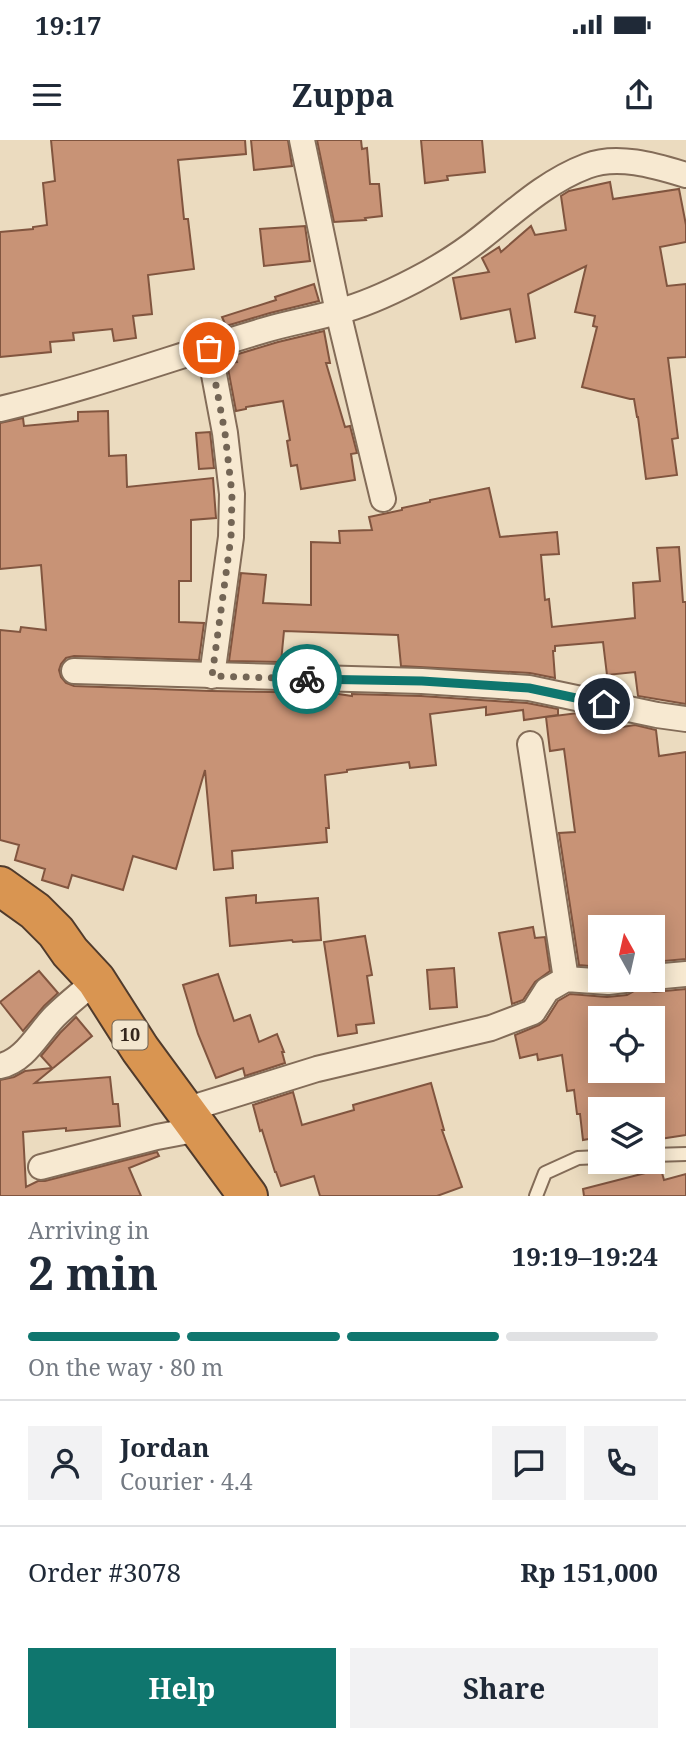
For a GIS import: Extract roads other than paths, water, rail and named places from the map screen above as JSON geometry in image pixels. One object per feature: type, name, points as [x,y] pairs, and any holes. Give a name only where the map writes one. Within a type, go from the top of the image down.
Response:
[{"type":"highway","name":"10","points":[[0,886],[35,911],[96,979],[140,1049],[248,1196]]},
{"type":"street","points":[[302,140],[338,312],[383,499]]},
{"type":"street","points":[[0,409],[82,388],[266,330],[369,302],[415,280],[453,257],[480,239],[521,205],[586,166],[620,160],[686,175]]},
{"type":"street","points":[[209,348],[225,433],[232,494],[231,537],[212,676]]},
{"type":"street","points":[[74,671],[422,681],[529,688],[686,719]]},
{"type":"street","points":[[530,744],[566,979]]},
{"type":"street","points":[[665,977],[686,974]]},
{"type":"street","points":[[0,1066],[8,1065],[20,1056],[54,1017],[96,979]]},
{"type":"street","points":[[41,1167],[157,1137],[192,1119],[317,1069],[491,1028],[533,1012],[547,990],[566,979],[588,981]]},
{"type":"lane","points":[[665,1155],[686,1154]]},
{"type":"lane","points":[[536,1196],[545,1172],[578,1158],[588,1158]]}]
